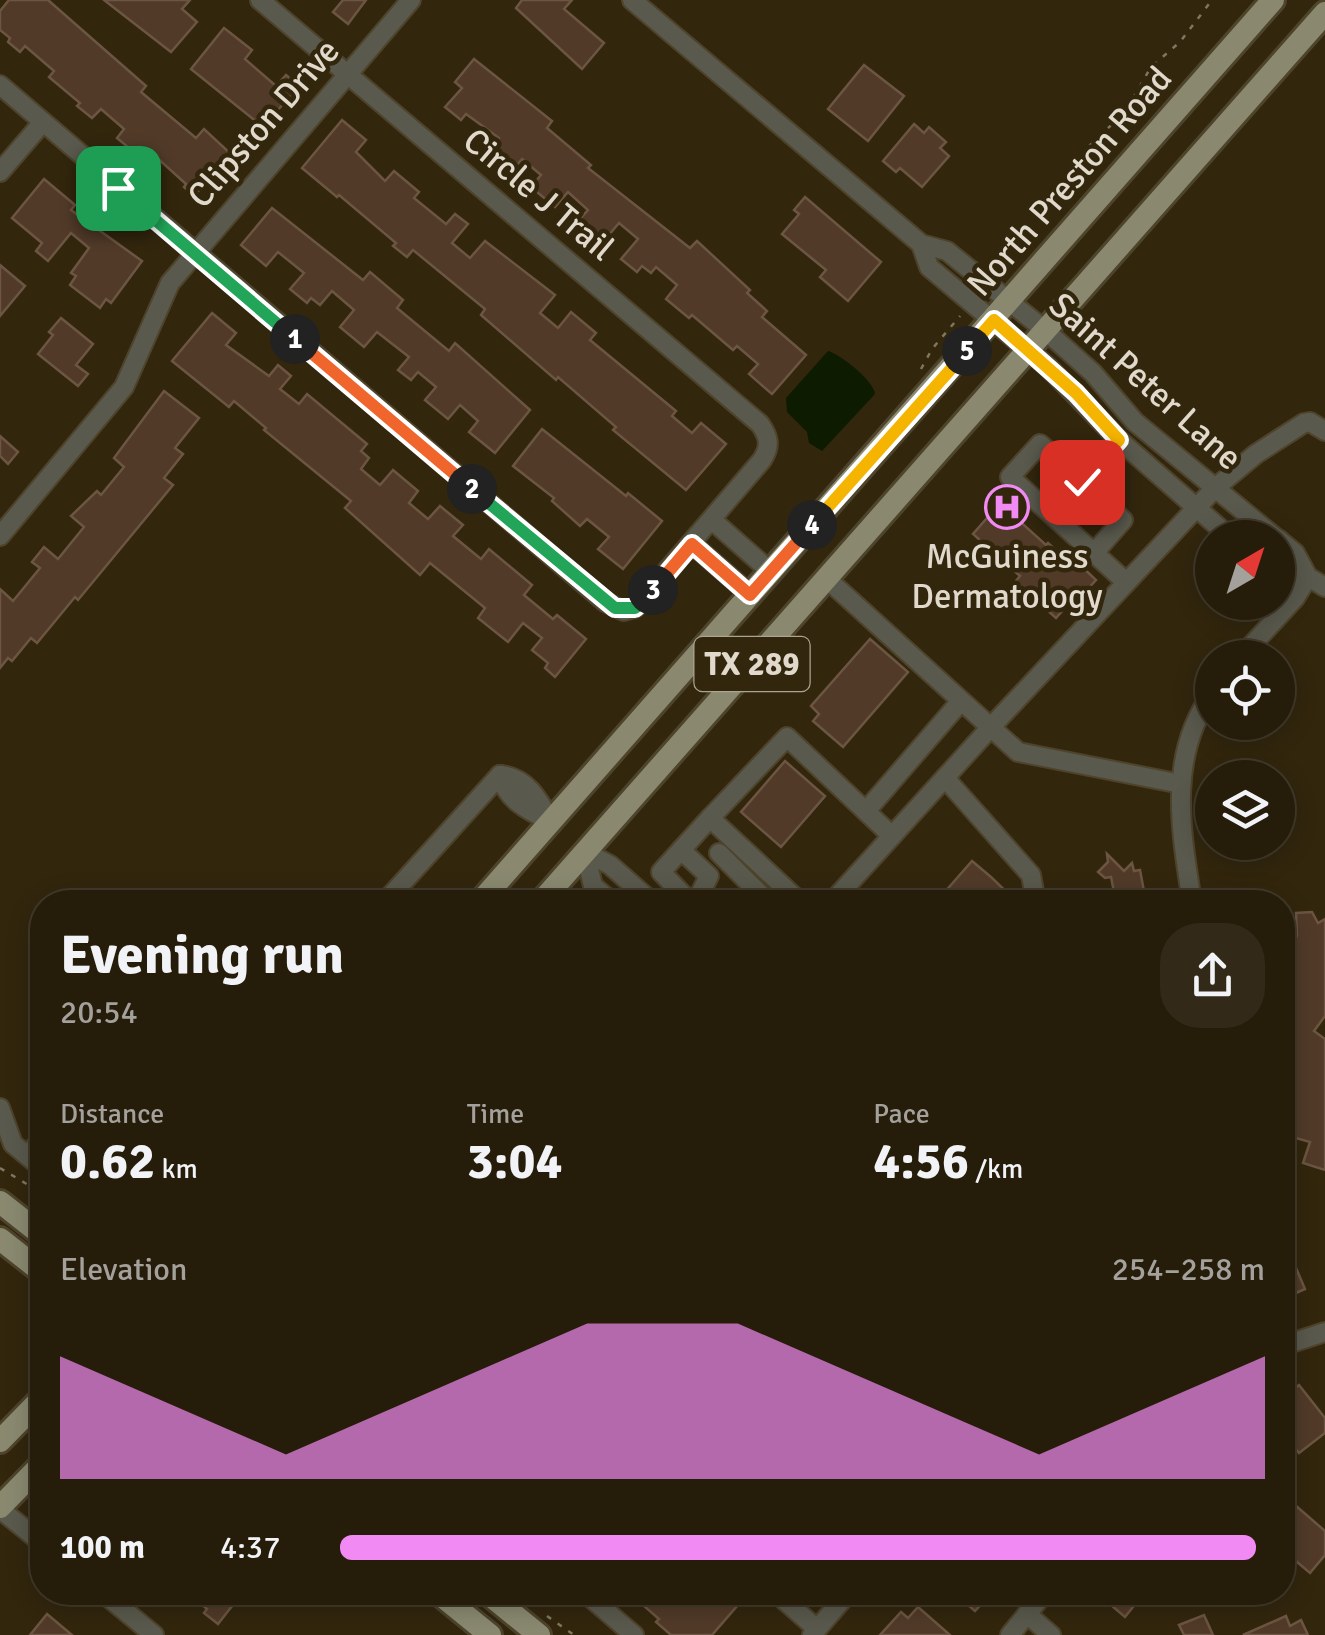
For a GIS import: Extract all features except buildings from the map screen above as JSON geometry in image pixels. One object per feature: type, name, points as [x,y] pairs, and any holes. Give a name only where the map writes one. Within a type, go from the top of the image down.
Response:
[{"type":"main road","name":"North Preston Road","points":[[491,890],[1274,0]]},
{"type":"main road","name":"TX 289","points":[[552,890],[1028,350],[1320,28]]},
{"type":"main road","points":[[551,822],[585,852]]},
{"type":"main road","points":[[0,1202],[30,1225]]},
{"type":"main road","points":[[0,1238],[30,1262]]},
{"type":"main road","points":[[0,1441],[30,1410]]},
{"type":"main road","points":[[0,1508],[30,1477]]},
{"type":"main road","points":[[454,1605],[483,1629],[494,1605]]},
{"type":"main road","points":[[510,1605],[539,1635]]},
{"type":"street","name":"Circle J Trail","points":[[260,0],[760,424],[769,443],[767,452],[712,520]]},
{"type":"street","name":"Clipston Drive","points":[[0,536],[124,387],[170,283],[411,0]]},
{"type":"street","name":"Saint Peter Lane","points":[[632,0],[922,244],[947,251],[1046,332],[1094,373],[1136,422],[1255,520]]},
{"type":"street","points":[[0,86],[605,602],[624,611],[635,608],[712,520],[771,572]]},
{"type":"street","points":[[0,172],[43,122]]},
{"type":"street","name":"Saint Peter Lane","points":[[922,244],[930,267],[1076,393],[1119,440],[1210,520]]},
{"type":"street","points":[[843,890],[1195,507],[1290,431],[1310,422],[1325,431]]},
{"type":"street","points":[[1082,482],[1119,440]]},
{"type":"street","points":[[1094,553],[1124,520],[1040,444],[1010,478],[1126,582]]},
{"type":"street","points":[[692,544],[750,595]]},
{"type":"street","name":"Saint Peter Lane","points":[[1295,553],[1308,577]]},
{"type":"street","name":"Saint Peter Lane","points":[[1295,575],[1308,577],[1325,588]]},
{"type":"street","points":[[1256,640],[1295,598],[1308,577]]},
{"type":"street","points":[[827,579],[1018,752],[1181,784]]},
{"type":"street","points":[[866,810],[961,700]]},
{"type":"street","points":[[1190,890],[1181,831],[1181,784],[1195,726]]},
{"type":"street","points":[[680,890],[661,872],[681,850],[709,837],[788,737],[892,836]]},
{"type":"street","points":[[396,890],[500,775],[504,789],[526,809],[551,822]]},
{"type":"street","points":[[945,778],[1031,876],[1034,890]]},
{"type":"street","points":[[709,837],[780,890]]},
{"type":"street","points":[[709,837],[757,890]]},
{"type":"street","points":[[681,850],[708,876],[700,890]]},
{"type":"street","points":[[585,852],[593,886],[598,890]]},
{"type":"street","points":[[585,852],[610,864],[639,890]]},
{"type":"street","points":[[0,1108],[12,1144],[30,1158]]},
{"type":"street","points":[[1295,1342],[1325,1332]]},
{"type":"street","points":[[0,1508],[30,1534]]},
{"type":"street","points":[[118,1605],[154,1635]]},
{"type":"street","points":[[599,1605],[634,1635]]},
{"type":"street","points":[[788,1605],[814,1632],[834,1605]]},
{"type":"street","points":[[1010,1635],[1034,1605]]},
{"type":"street","points":[[1026,1614],[1050,1635]]},
{"type":"path","points":[[988,284],[1011,250],[1044,220],[1086,150],[1125,112],[1151,67],[1180,42],[1212,0]]},
{"type":"path","points":[[917,376],[932,349],[972,302]]},
{"type":"path","points":[[0,1168],[30,1186]]},
{"type":"shaded area","points":[[828,351],[856,369],[875,394],[822,451],[809,443],[807,432],[787,412],[786,398]]},
{"type":"place","name":"McGuiness Dermatology","points":[[1007,507]]},
{"type":"route","points":[[118,188],[605,602],[624,611],[645,600],[692,544],[750,595],[994,320],[1076,393],[1119,440],[1082,482]]}]
